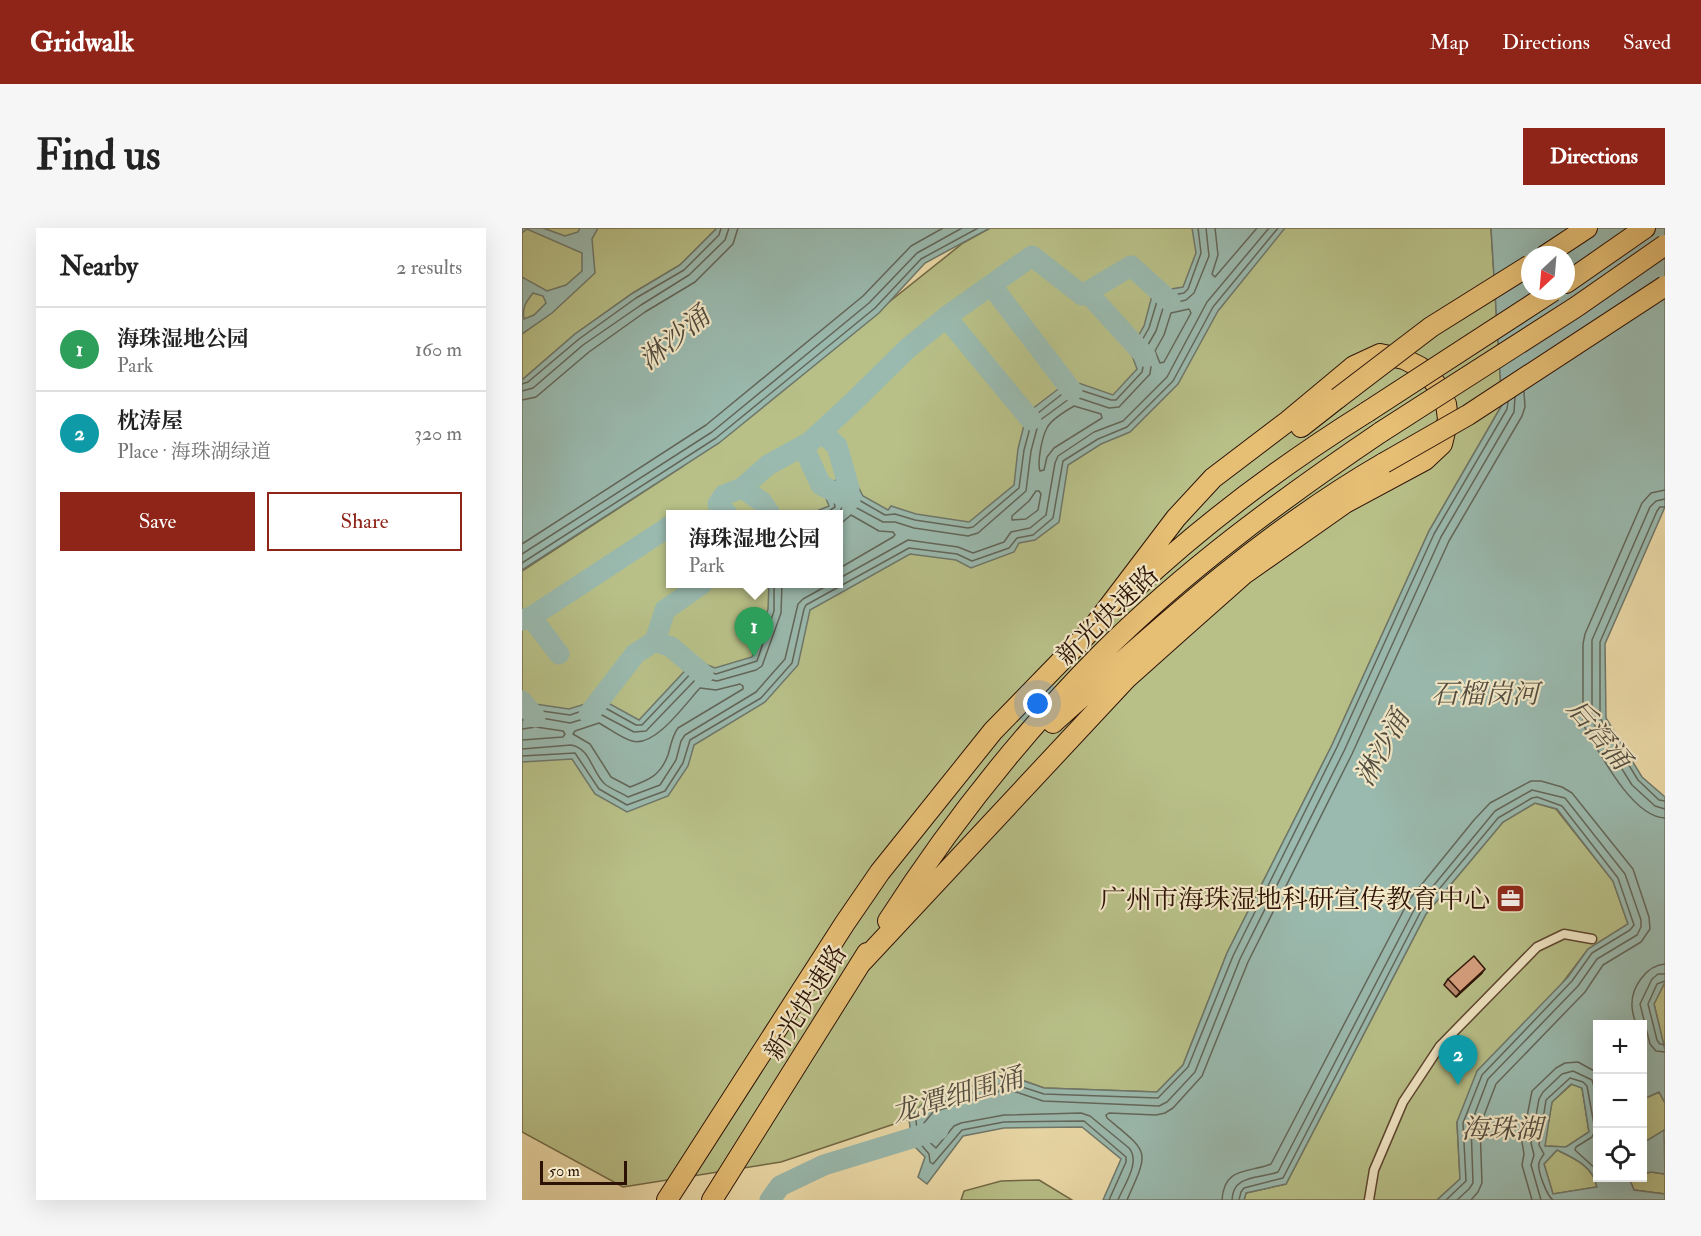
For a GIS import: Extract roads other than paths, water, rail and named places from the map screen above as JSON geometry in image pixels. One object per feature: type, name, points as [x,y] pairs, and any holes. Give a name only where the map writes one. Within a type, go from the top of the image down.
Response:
[{"type":"highway","points":[[1560,246],[1587,228]]},
{"type":"highway","points":[[1575,277],[1645,228]]},
{"type":"highway","name":"新光快速路","points":[[712,1200],[911,885],[993,777],[1101,654],[1179,583],[1264,514],[1381,432],[1576,307],[1665,245]]},
{"type":"highway","points":[[1091,630],[1168,541],[1211,496],[1431,327],[1521,271]]},
{"type":"highway","points":[[993,777],[1160,627],[1228,570],[1304,512],[1468,415],[1665,286]]},
{"type":"highway","name":"新光快速路","points":[[667,1200],[880,872],[993,731],[1091,630],[1172,555],[1228,510],[1314,446],[1539,300]]},
{"type":"highway","points":[[861,963],[1127,678],[1244,574],[1345,503],[1425,460],[1442,444],[1447,414],[1446,404],[1435,384],[1420,367],[1404,359],[1380,354],[1354,366],[1288,421],[1213,478],[1176,518],[1091,630]]},
{"type":"street","points":[[1369,1200],[1374,1170],[1403,1102],[1440,1046],[1537,947],[1564,934],[1592,939]]},
{"type":"water","points":[[522,228],[543,228],[565,236],[578,232],[580,228],[598,228],[592,239],[595,273],[552,313],[522,334],[522,277],[547,291],[566,285],[582,271],[582,253],[527,229],[522,233]],"holes":[[[533,293],[543,296],[546,303],[534,315],[524,319],[528,299]]]},
{"type":"water","name":"淋沙涌","points":[[717,228],[990,228],[925,263],[879,313],[719,443],[522,570],[522,380],[575,334],[633,293],[680,265]]},
{"type":"water","points":[[1192,228],[1285,228],[1218,311],[1178,384],[1130,432],[1101,444],[1068,465],[1059,522],[1035,540],[1019,543],[1014,552],[971,568],[956,560],[910,554],[810,610],[798,665],[765,702],[694,745],[688,766],[668,796],[627,812],[595,794],[572,759],[522,762],[522,707],[535,704],[569,709],[601,699],[639,720],[695,660],[715,668],[752,657],[768,609],[769,588],[843,588],[843,510],[819,510],[829,506],[823,491],[849,469],[863,496],[888,510],[891,506],[916,514],[969,522],[1014,485],[1018,449],[1027,413],[1070,380],[1113,395],[1137,369],[1130,350],[1144,326],[1153,292],[1183,287],[1196,253]]},
{"type":"water","name":"石榴岗河","points":[[1491,228],[1665,228],[1665,507],[1605,644],[1606,718],[1642,777],[1665,797],[1665,982],[1654,1004],[1665,1050],[1665,1103],[1659,1092],[1647,1097],[1647,1020],[1593,1020],[1593,1176],[1576,1160],[1557,1150],[1544,1164],[1553,1194],[1597,1187],[1596,1182],[1631,1182],[1634,1190],[1665,1194],[1665,1200],[1437,1200],[1460,1179],[1457,1122],[1477,1071],[1568,977],[1588,949],[1628,924],[1613,881],[1557,809],[1535,803],[1503,822],[1426,914],[1286,1184],[1246,1193],[1244,1200],[1103,1200],[1121,1159],[1082,1127],[1004,1128],[963,1136],[927,1184],[918,1177],[925,1157],[912,1144],[909,1119],[925,1101],[1007,1075],[1044,1088],[1157,1092],[1183,1065],[1227,953],[1332,745],[1429,531],[1502,405]],"holes":[[[1571,1084],[1582,1088],[1589,1132],[1566,1147],[1545,1146],[1552,1102]]]},
{"type":"water","points":[[1664,1130],[1665,1174],[1647,1173],[1647,1141]]},
{"type":"waterway","points":[[723,510],[718,504],[724,495],[742,488],[768,465],[810,442],[907,349],[950,314],[1032,256],[1082,295],[1131,266],[1170,301]]},
{"type":"waterway","points":[[991,285],[1072,391]]},
{"type":"waterway","points":[[1087,292],[1146,357]]},
{"type":"waterway","points":[[946,317],[1031,420]]},
{"type":"waterway","points":[[821,432],[837,446],[849,488]]},
{"type":"waterway","points":[[803,446],[821,485],[850,500]]},
{"type":"waterway","points":[[742,488],[762,502],[767,510]]},
{"type":"waterway","points":[[522,620],[531,617],[666,529]]},
{"type":"waterway","points":[[589,714],[635,654],[655,641],[665,610],[696,588]]},
{"type":"waterway","points":[[531,617],[559,654]]},
{"type":"waterway","points":[[655,641],[671,647],[703,674]]},
{"type":"waterway","points":[[522,701],[535,717]]},
{"type":"waterway","name":"龙潭细围涌","points":[[770,1200],[780,1186],[824,1165],[938,1130]]},
{"type":"place","name":"海珠湿地公园","points":[[754,657]]},
{"type":"place","name":"广州市海珠湿地科研宣传教育中心","points":[[1511,899]]},
{"type":"place","name":"枕涛屋","points":[[1458,1085]]},
{"type":"water label","name":"后滘涌","points":[[1599,734]]},
{"type":"water label","name":"海珠湖","points":[[1502,1129]]}]
